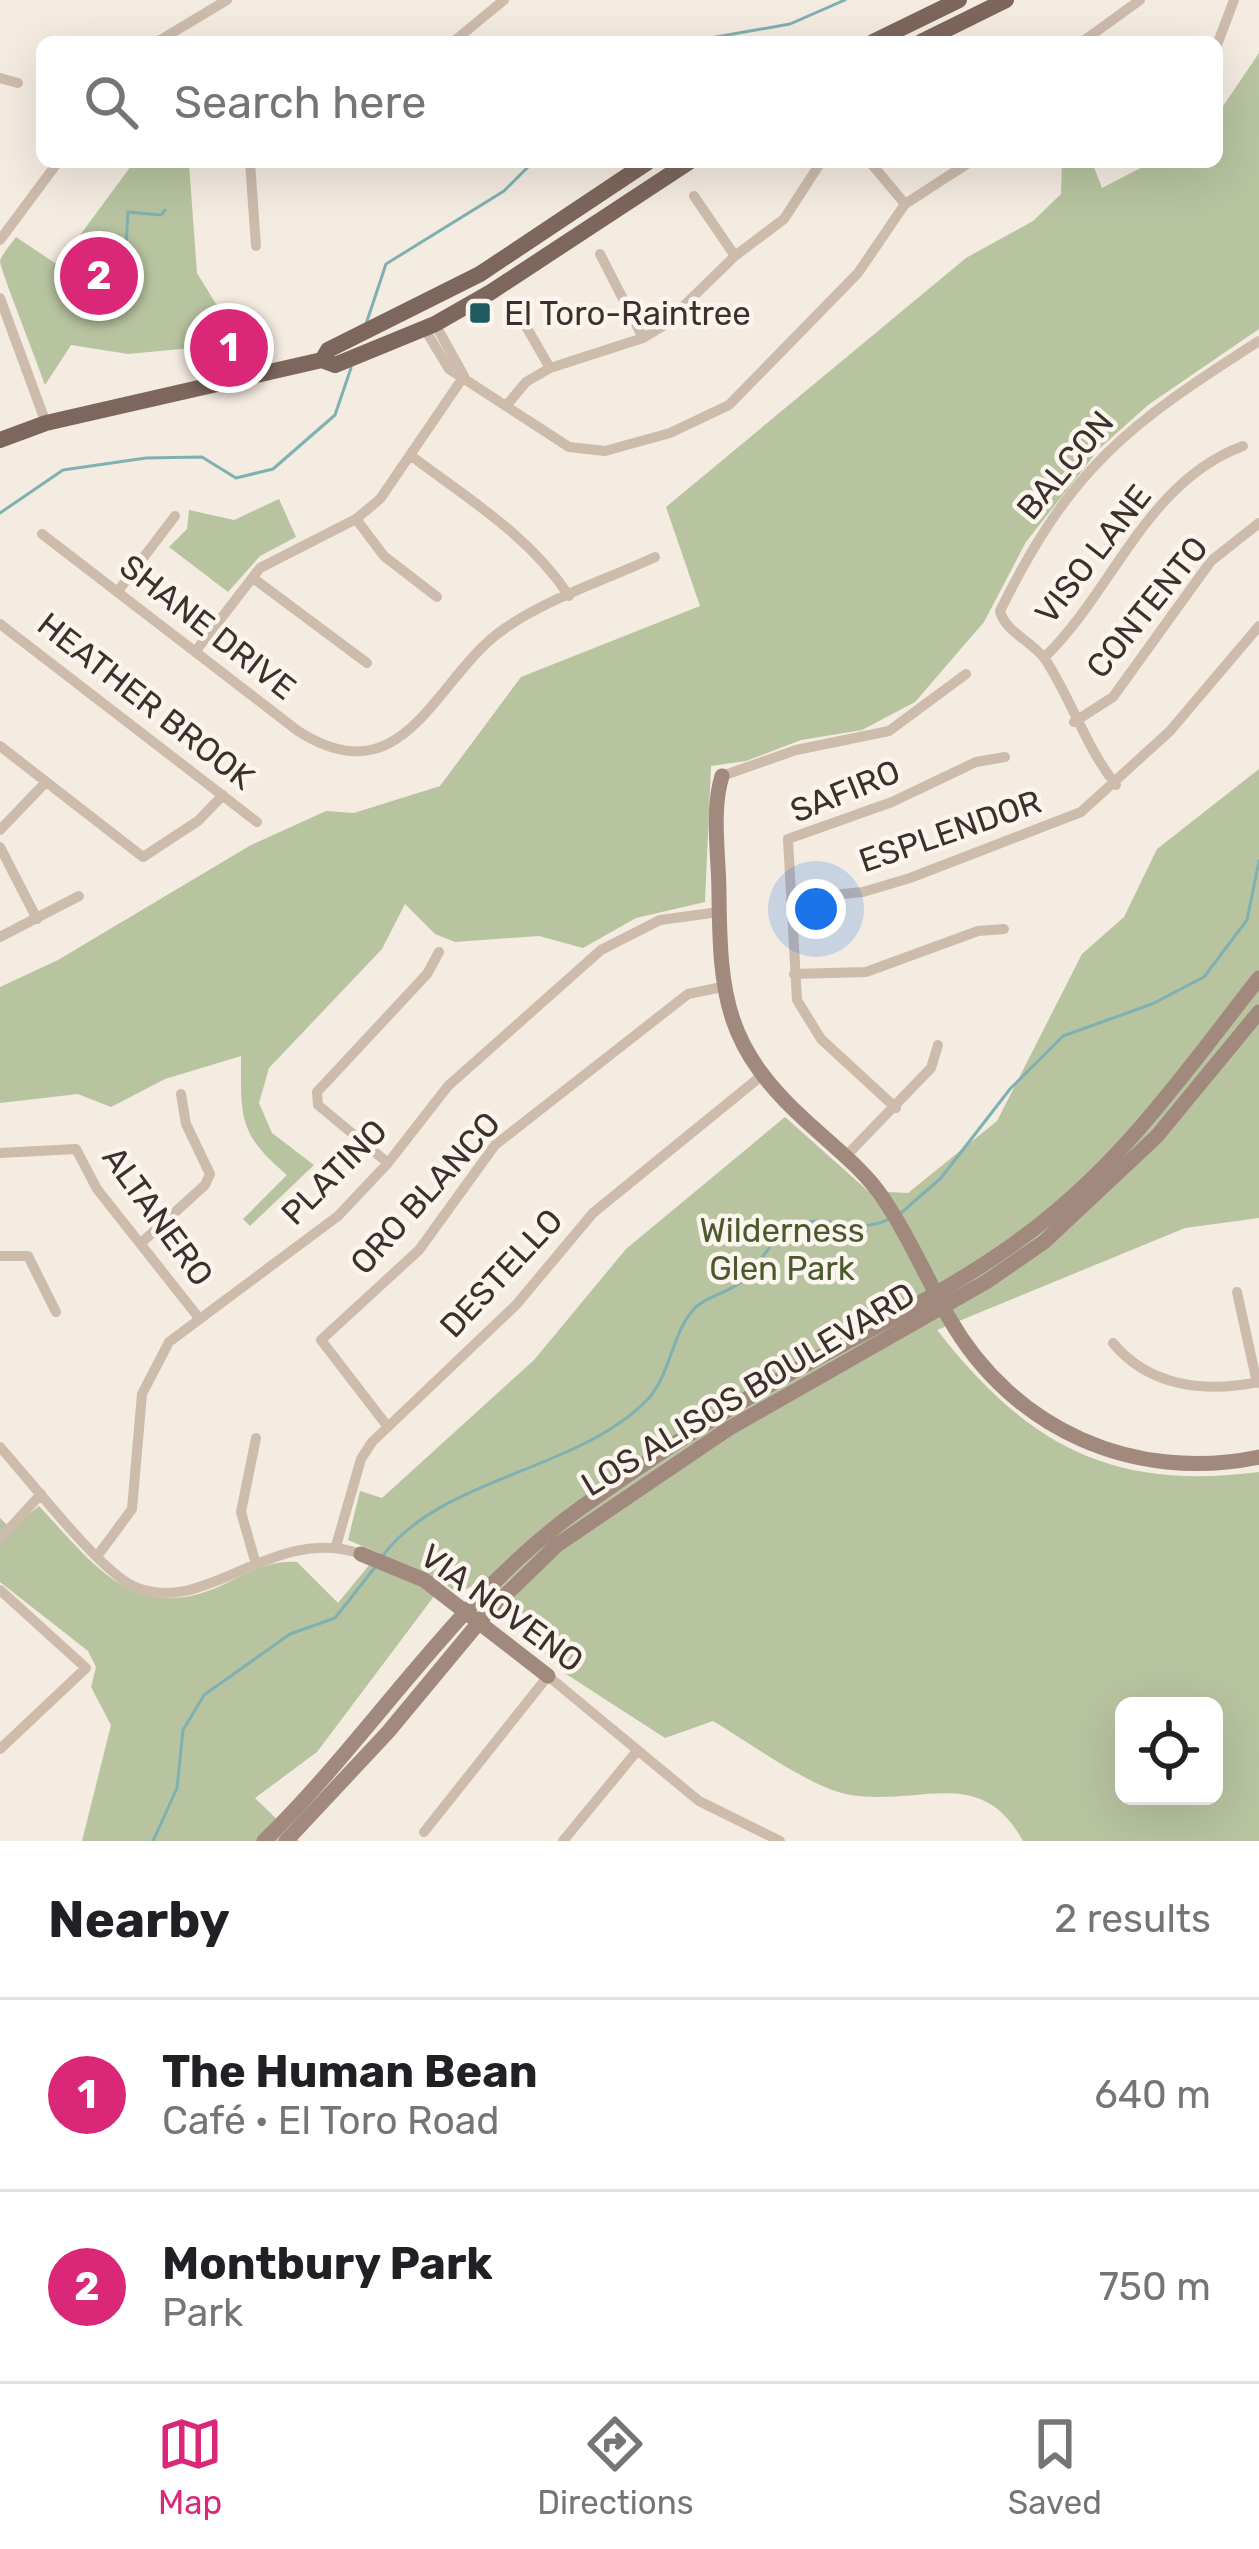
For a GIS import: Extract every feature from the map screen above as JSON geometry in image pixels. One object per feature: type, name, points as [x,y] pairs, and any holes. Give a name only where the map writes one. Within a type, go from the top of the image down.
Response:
[{"type":"main road","points":[[886,36],[959,0]]},
{"type":"main road","points":[[933,36],[1006,0]]},
{"type":"main road","points":[[328,363],[340,343],[480,274],[639,168]]},
{"type":"main road","points":[[0,440],[46,423],[328,363],[381,347],[430,326],[680,168]]},
{"type":"main road","points":[[722,776],[722,987],[735,1034],[760,1077],[845,1157],[888,1207],[939,1299],[998,1383],[1029,1411],[1078,1439],[1129,1458],[1170,1464],[1259,1457]]},
{"type":"main road","name":"LOS ALISOS BOULEVARD","points":[[939,1299],[1015,1244],[1120,1153],[1156,1115],[1259,977]]},
{"type":"main road","name":"LOS ALISOS BOULEVARD","points":[[286,1841],[388,1732],[517,1560],[580,1508],[754,1394],[1024,1255],[1093,1201],[1157,1136],[1259,1012]]},
{"type":"main road","name":"VIA NOVENO","points":[[361,1553],[398,1567],[548,1676]]},
{"type":"main road","name":"LOS ALISOS BOULEVARD","points":[[264,1841],[472,1619]]},
{"type":"street","points":[[167,36],[226,0]]},
{"type":"street","points":[[460,36],[504,0]]},
{"type":"street","points":[[1090,36],[1140,0]]},
{"type":"street","points":[[1220,36],[1234,0]]},
{"type":"street","points":[[0,78],[18,83]]},
{"type":"street","points":[[0,240],[54,168]]},
{"type":"street","points":[[250,168],[256,246]]},
{"type":"street","points":[[506,406],[526,382],[550,368],[643,338],[684,308],[735,256],[784,219],[817,168]]},
{"type":"street","points":[[875,168],[905,204]]},
{"type":"street","points":[[430,326],[464,376],[552,439],[588,451],[620,447],[708,418],[729,404],[858,273],[905,204],[950,170]]},
{"type":"street","points":[[694,196],[735,256]]},
{"type":"street","points":[[599,254],[643,338]]},
{"type":"street","points":[[0,298],[46,423]]},
{"type":"street","points":[[520,316],[550,368]]},
{"type":"street","name":"BALCON","points":[[1116,785],[1074,722],[1045,658],[1003,622],[1000,611],[1053,514],[1140,419],[1259,341]]},
{"type":"street","points":[[195,652],[270,560],[356,519],[380,499],[464,376]]},
{"type":"street","name":"VISO LANE","points":[[1045,658],[1076,627],[1136,532],[1208,459],[1243,446]]},
{"type":"street","points":[[410,455],[547,561],[569,596],[655,557]]},
{"type":"street","points":[[118,591],[175,517]]},
{"type":"street","points":[[356,519],[384,556],[437,597]]},
{"type":"street","name":"CONTENTO","points":[[1074,722],[1113,697],[1211,561],[1259,523]]},
{"type":"street","name":"SHANE DRIVE","points":[[42,534],[298,731],[348,749],[387,745],[404,735],[420,723],[490,638],[569,596]]},
{"type":"street","points":[[253,578],[367,663]]},
{"type":"street","name":"HEATHER BROOK","points":[[0,624],[257,821]]},
{"type":"street","name":"ESPLENDOR","points":[[791,899],[862,892],[910,878],[969,851],[1053,826],[1116,785],[1259,626]]},
{"type":"street","points":[[722,776],[796,749],[889,731],[966,674]]},
{"type":"street","points":[[0,746],[148,857],[198,821],[223,795]]},
{"type":"street","name":"SAFIRO","points":[[896,1108],[810,1028],[797,1000],[788,839],[892,802],[976,762],[1005,757]]},
{"type":"street","points":[[0,830],[46,782]]},
{"type":"street","points":[[0,847],[37,919]]},
{"type":"street","points":[[0,937],[79,896]]},
{"type":"street","name":"PLATINO","points":[[98,1556],[123,1528],[132,1509],[139,1412],[147,1377],[169,1342],[338,1216],[388,1163],[448,1086],[601,950],[660,920],[719,912]]},
{"type":"street","points":[[794,974],[866,972],[978,931],[1004,929]]},
{"type":"street","points":[[388,1163],[318,1105],[317,1092],[427,974],[439,952]]},
{"type":"street","name":"ORO BLANCO","points":[[388,1427],[321,1340],[419,1250],[495,1145],[688,994],[722,987]]},
{"type":"street","points":[[845,1157],[931,1068],[938,1045]]},
{"type":"street","name":"DESTELLO","points":[[336,1546],[361,1459],[388,1427],[516,1305],[593,1213],[760,1077]]},
{"type":"street","points":[[141,1243],[205,1185],[210,1174],[186,1124],[181,1094]]},
{"type":"street","name":"ALTANERO","points":[[0,1153],[76,1149],[97,1189],[199,1318]]},
{"type":"street","points":[[0,1256],[28,1256],[56,1312]]},
{"type":"street","points":[[1113,1343],[1129,1362],[1170,1382],[1205,1388],[1258,1383],[1237,1292]]},
{"type":"street","points":[[255,1562],[241,1512],[256,1438]]},
{"type":"street","name":"VIA NOVENO","points":[[0,1447],[98,1556],[133,1586],[175,1594],[309,1544],[361,1553]]},
{"type":"street","points":[[0,1539],[41,1494]]},
{"type":"street","points":[[0,1590],[86,1668],[0,1749]]},
{"type":"street","points":[[424,1832],[548,1676]]},
{"type":"street","name":"VIA NOVENO","points":[[548,1676],[721,1815],[780,1841]]},
{"type":"street","points":[[563,1841],[637,1751]]},
{"type":"green space","points":[[1259,53],[1259,329],[1148,405],[1099,449],[1026,542],[984,622],[915,702],[862,730],[801,740],[746,761],[711,766],[705,902],[636,918],[583,948],[539,936],[455,942],[435,934],[405,904],[382,949],[269,1068],[259,1103],[272,1133],[314,1165],[250,1226],[243,1219],[287,1175],[259,1148],[246,1123],[241,1056],[165,1079],[111,1107],[78,1094],[0,1103],[0,987],[58,960],[251,845],[326,811],[354,813],[440,786],[521,677],[700,606],[666,507],[966,258],[1033,221],[1061,194],[1062,168],[1094,168],[1102,188],[1140,168],[1223,168],[1223,106]]},
{"type":"green space","points":[[130,168],[189,168],[197,273],[216,304],[254,312],[254,342],[128,354],[71,345],[45,385],[0,261],[16,237],[58,265]]},
{"type":"green space","points":[[279,499],[296,537],[260,556],[228,592],[169,547],[187,529],[189,510],[234,520]]},
{"type":"green space","name":"Wilderness Glen Park","points":[[1259,769],[1259,1218],[1185,1228],[937,1330],[1004,1403],[1076,1451],[1116,1466],[1159,1474],[1259,1472],[1259,1841],[1023,1841],[1006,1817],[988,1803],[948,1793],[877,1797],[835,1791],[713,1721],[665,1738],[566,1674],[475,1585],[457,1593],[444,1583],[317,1752],[255,1798],[299,1841],[82,1841],[111,1725],[91,1687],[96,1667],[88,1651],[0,1582],[0,1518],[11,1529],[39,1506],[96,1566],[138,1592],[161,1598],[188,1596],[266,1566],[297,1562],[338,1603],[379,1553],[348,1540],[360,1491],[382,1498],[534,1360],[626,1249],[785,1117],[868,1191],[908,1193],[997,1121],[1082,954],[1124,917],[1157,849]]},
{"type":"waterway","points":[[722,36],[790,24],[845,0]]},
{"type":"waterway","points":[[366,324],[386,264],[504,191],[527,168]]},
{"type":"waterway","points":[[135,254],[126,247],[128,212],[161,215],[165,210]]},
{"type":"waterway","points":[[0,513],[63,470],[146,458],[202,457],[236,478],[273,469],[335,415],[351,368]]},
{"type":"waterway","points":[[901,1213],[941,1178],[1010,1089],[1063,1036],[1152,1004],[1204,977],[1247,920],[1259,861]]},
{"type":"waterway","points":[[381,1558],[406,1531],[437,1509],[584,1444],[618,1424],[655,1390],[693,1310],[741,1282],[790,1228],[813,1221],[862,1225],[887,1220]]},
{"type":"waterway","points":[[153,1841],[177,1788],[183,1730],[204,1695],[290,1634],[335,1618],[376,1566]]},
{"type":"place","name":"Montbury Park","points":[[99,276]]},
{"type":"place","name":"El Toro-Raintree","points":[[480,313]]},
{"type":"place","name":"The Human Bean","points":[[229,348]]}]
